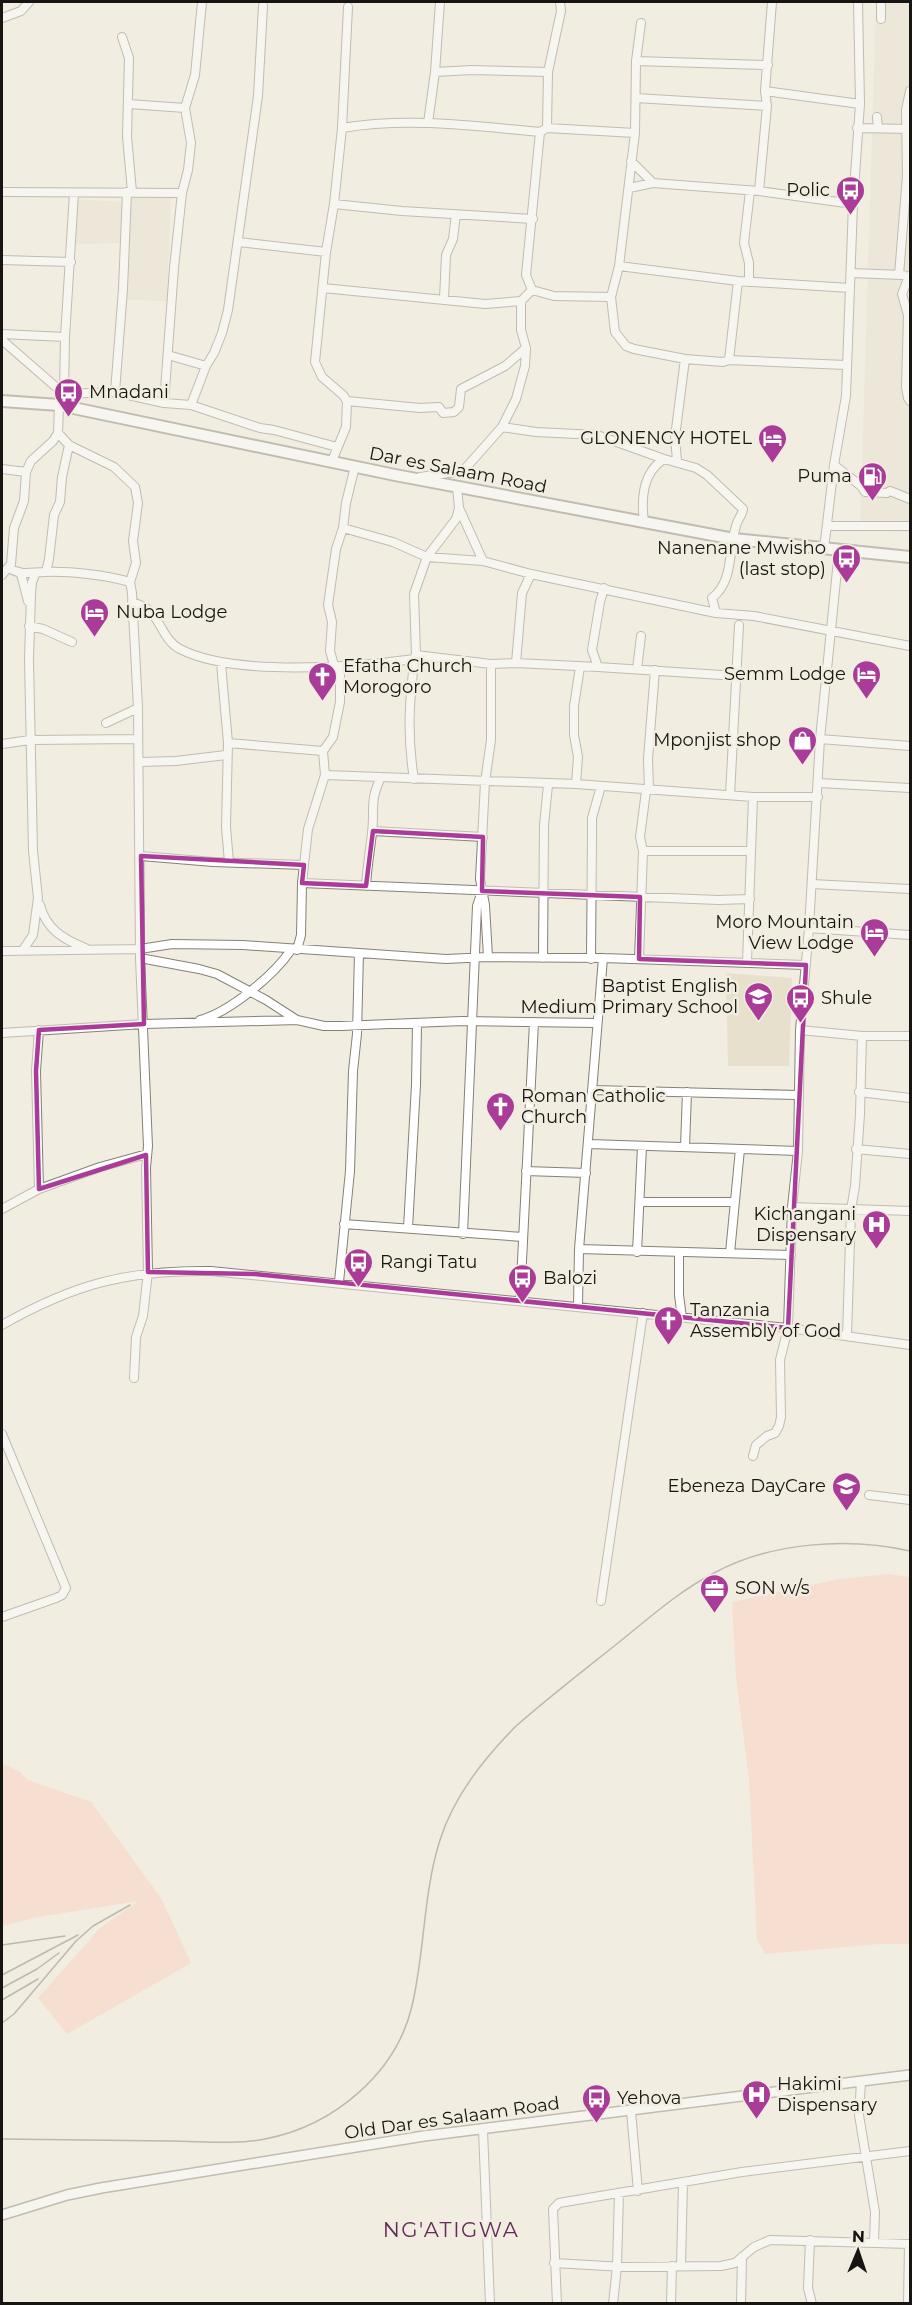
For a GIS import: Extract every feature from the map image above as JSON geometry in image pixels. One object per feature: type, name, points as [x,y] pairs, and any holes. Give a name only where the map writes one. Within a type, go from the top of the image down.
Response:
[{"type":"highway","name":"Dar es Salaam Road","points":[[2,400],[59,405],[457,487],[734,539],[910,557]]},
{"type":"main road","name":"Old Dar es Salaam Road","points":[[2,2215],[67,2195],[101,2188],[424,2136],[910,2075]]},
{"type":"street","points":[[2,18],[21,11],[29,2]]},
{"type":"street","points":[[165,403],[182,193],[188,170],[191,143],[185,108],[195,75],[202,2]]},
{"type":"street","points":[[428,123],[435,72],[440,2]]},
{"type":"street","points":[[532,290],[526,275],[548,72],[561,11],[560,2]]},
{"type":"street","points":[[749,282],[749,263],[744,243],[766,106],[765,91],[772,2]]},
{"type":"street","points":[[824,549],[834,465],[846,396],[857,128],[860,104],[858,2]]},
{"type":"street","points":[[881,2],[881,19]]},
{"type":"street","points":[[191,405],[225,323],[239,242],[258,96],[263,6]]},
{"type":"street","points":[[332,461],[346,427],[347,401],[343,394],[322,377],[315,362],[342,128],[348,7]]},
{"type":"street","points":[[641,23],[636,61],[635,133],[629,188],[619,266],[611,297],[615,332],[626,346],[641,352],[723,362],[729,360],[846,365]]},
{"type":"street","points":[[115,392],[130,192],[127,136],[129,58],[122,37]]},
{"type":"street","points":[[636,61],[768,65]]},
{"type":"street","points":[[435,72],[472,70],[548,72]]},
{"type":"street","points":[[900,274],[909,176],[906,110],[910,90]]},
{"type":"street","points":[[765,91],[860,104]]},
{"type":"street","points":[[636,98],[766,106]]},
{"type":"street","points":[[129,104],[185,108]]},
{"type":"street","points":[[877,117],[878,128]]},
{"type":"street","points":[[342,128],[388,123],[428,123],[635,133]]},
{"type":"street","points":[[857,128],[908,129]]},
{"type":"street","points":[[631,161],[653,183]]},
{"type":"street","points":[[629,188],[653,183],[754,191],[854,204]]},
{"type":"street","points":[[2,192],[182,193]]},
{"type":"street","points":[[2,575],[11,564],[14,528],[24,501],[26,472],[31,461],[53,441],[58,433],[59,405],[64,394],[65,337],[74,194]]},
{"type":"street","points":[[334,204],[533,219]]},
{"type":"street","points":[[444,299],[446,255],[453,239],[456,214]]},
{"type":"street","points":[[239,242],[326,252]]},
{"type":"street","points":[[2,260],[71,262]]},
{"type":"street","points":[[619,266],[738,281],[850,288]]},
{"type":"street","points":[[851,273],[910,276],[902,294],[908,315],[906,393],[910,401]]},
{"type":"street","points":[[729,360],[738,281]]},
{"type":"street","points":[[323,288],[485,304],[521,301],[532,290]]},
{"type":"street","points":[[532,290],[554,296],[611,297]]},
{"type":"street","points":[[416,478],[463,471],[502,427],[522,383],[526,348],[521,330],[521,301]]},
{"type":"street","points":[[2,334],[65,337]]},
{"type":"street","points":[[2,340],[64,394],[115,392],[165,403],[191,405],[260,428],[337,447]]},
{"type":"street","points":[[347,401],[420,408],[439,407],[443,413],[454,412],[459,407],[461,389],[505,366],[526,348]]},
{"type":"street","points":[[168,355],[206,366]]},
{"type":"street","points":[[677,461],[675,437],[685,358]]},
{"type":"street","points":[[502,427],[536,432],[597,435],[663,459],[696,468],[740,504],[743,509],[735,528],[731,560],[722,590],[712,598],[716,613]]},
{"type":"street","points":[[58,433],[69,445],[114,467],[135,487],[138,503],[133,541],[136,563],[130,582],[138,708],[141,856],[140,958],[148,1146],[148,1272],[143,1316],[136,1337],[135,1378]]},
{"type":"street","points":[[46,572],[54,514],[60,502],[62,477],[69,445]]},
{"type":"street","points":[[644,522],[641,500],[652,466],[663,459]]},
{"type":"street","points":[[834,465],[861,486],[865,492],[887,493],[890,490],[910,499]]},
{"type":"street","points":[[187,1023],[210,1017],[249,992],[294,950],[301,935],[302,883],[308,829],[325,776],[324,751],[333,737],[340,702],[340,674],[334,665],[330,651],[332,622],[328,604],[336,549],[343,528],[346,503],[355,466]]},
{"type":"street","points":[[2,470],[26,472]]},
{"type":"street","points":[[457,487],[459,508],[483,561]]},
{"type":"street","points":[[414,779],[408,745],[410,696],[415,657],[414,594],[427,557],[445,536],[456,519],[459,508]]},
{"type":"street","points":[[828,526],[910,526]]},
{"type":"street","points":[[343,528],[393,542],[427,557],[483,561],[531,574],[716,613],[754,616],[910,646]]},
{"type":"street","points":[[753,1456],[756,1445],[775,1433],[779,1426],[782,1398],[780,1360],[788,1328],[792,1207],[798,1151],[800,1030],[819,783],[820,739],[839,550]]},
{"type":"street","points":[[9,568],[17,574],[46,572],[105,577],[130,582]]},
{"type":"street","points":[[36,573],[32,582],[32,617],[29,626],[33,851],[38,898],[42,915],[53,930],[68,941],[91,950]]},
{"type":"street","points":[[21,574],[32,617]]},
{"type":"street","points":[[516,663],[522,592],[531,574]]},
{"type":"street","points":[[598,667],[592,650],[604,588]]},
{"type":"street","points":[[132,602],[147,608],[170,641],[179,649],[222,663],[284,666],[334,665],[415,657],[491,664],[516,663],[737,676]]},
{"type":"street","points":[[730,795],[739,625]]},
{"type":"street","points":[[29,626],[43,628],[72,642]]},
{"type":"street","points":[[637,669],[641,636]]},
{"type":"street","points":[[222,663],[228,743],[226,755],[229,862]]},
{"type":"street","points":[[488,957],[485,905],[480,879],[485,782],[491,740],[491,664]]},
{"type":"street","points":[[576,784],[578,757],[574,735],[574,706],[580,667]]},
{"type":"street","points":[[639,959],[642,851],[640,837],[648,790],[648,759],[655,670]]},
{"type":"street","points":[[106,723],[138,708]]},
{"type":"street","points":[[2,744],[30,740],[138,739]]},
{"type":"street","points":[[820,739],[910,746]]},
{"type":"street","points":[[228,743],[324,751]]},
{"type":"street","points":[[139,762],[176,761],[226,755]]},
{"type":"street","points":[[325,776],[548,785],[576,784],[753,797],[818,797]]},
{"type":"street","points":[[366,886],[373,831],[373,793],[381,777]]},
{"type":"street","points":[[819,783],[910,788]]},
{"type":"street","points":[[543,958],[544,825],[548,785]]},
{"type":"street","points":[[591,959],[592,818],[601,786]]},
{"type":"street","points":[[747,962],[753,797]]},
{"type":"street","points":[[373,831],[483,837]]},
{"type":"street","points":[[642,851],[750,851]]},
{"type":"street","points":[[141,856],[304,865]]},
{"type":"street","points":[[302,883],[593,896],[750,899]]},
{"type":"street","points":[[812,884],[910,889]]},
{"type":"street","points":[[463,1234],[474,1022],[477,906],[482,891]]},
{"type":"street","points":[[23,950],[33,935],[38,898]]},
{"type":"street","points":[[809,928],[910,935]]},
{"type":"street","points":[[2,951],[140,949],[172,944],[243,945],[446,959],[476,957],[603,958],[806,965]]},
{"type":"street","points":[[339,1282],[350,1171],[359,953]]},
{"type":"street","points":[[140,958],[217,974],[279,1007],[297,1020]]},
{"type":"street","points":[[578,1306],[579,1249],[603,958]]},
{"type":"street","points":[[2,1033],[144,1024],[297,1020],[324,1026],[474,1022],[596,1023]]},
{"type":"street","points":[[520,1301],[534,1022]]},
{"type":"street","points":[[408,1228],[417,1024]]},
{"type":"street","points":[[39,1030],[36,1071],[39,1189]]},
{"type":"street","points":[[800,1030],[862,1036],[910,1036]]},
{"type":"street","points":[[848,1336],[851,1210],[855,1186],[862,1036]]},
{"type":"street","points":[[592,1090],[798,1095]]},
{"type":"street","points":[[685,1147],[687,1092]]},
{"type":"street","points":[[859,1092],[910,1098]]},
{"type":"street","points":[[589,1144],[798,1151]]},
{"type":"street","points":[[637,1252],[642,1146]]},
{"type":"street","points":[[730,1253],[740,1149]]},
{"type":"street","points":[[856,1149],[910,1154]]},
{"type":"street","points":[[2,1209],[39,1189],[100,1167],[147,1154]]},
{"type":"street","points":[[526,1171],[586,1173]]},
{"type":"street","points":[[641,1202],[735,1202]]},
{"type":"street","points":[[792,1207],[910,1211]]},
{"type":"street","points":[[344,1224],[523,1237]]},
{"type":"street","points":[[579,1249],[790,1255]]},
{"type":"street","points":[[679,1252],[679,1294],[682,1317]]},
{"type":"street","points":[[2,1325],[26,1311],[74,1290],[105,1281],[148,1272],[211,1271],[788,1328],[910,1345]]},
{"type":"street","points":[[601,1601],[643,1313]]},
{"type":"street","points":[[2,1434],[66,1588],[62,1595],[56,1598],[2,1617]]},
{"type":"street","points":[[869,1496],[908,1499]]},
{"type":"street","points":[[861,2082],[859,2115],[875,2212],[874,2242]]},
{"type":"street","points":[[631,2111],[638,2191]]},
{"type":"street","points":[[483,2130],[490,2304]]},
{"type":"street","points":[[557,2304],[553,2209],[559,2203],[570,2199],[638,2191],[742,2172],[910,2151]]},
{"type":"street","points":[[681,2265],[683,2183]]},
{"type":"street","points":[[613,2304],[617,2266],[619,2193]]},
{"type":"street","points":[[554,2263],[617,2266],[732,2264],[762,2242],[770,2240],[910,2244],[908,2304]]},
{"type":"street","points":[[810,2240],[808,2288],[812,2304]]},
{"type":"street","points":[[741,2304],[742,2256]]},
{"type":"street","points":[[671,2304],[672,2266]]},
{"type":"highlighted area","points":[[373,831],[483,837],[482,891],[640,897],[639,959],[806,965],[788,1328],[255,1274],[148,1272],[146,1155],[39,1189],[36,1071],[39,1030],[144,1024],[141,856],[304,865],[302,883],[366,886]]},
{"type":"shaded area","points":[[876,2],[910,2],[910,532],[860,531]]},
{"type":"shaded area","points":[[128,196],[171,196],[167,301],[126,300]]},
{"type":"shaded area","points":[[73,199],[126,202],[124,243],[71,244]]},
{"type":"shaded area","name":"Baptist English Medium Primary School","points":[[726,973],[792,978],[789,1066],[728,1066]]},
{"type":"shaded area","points":[[887,1574],[910,1577],[910,1944],[879,1944],[765,1954],[757,1940],[749,1779],[736,1678],[732,1602],[839,1579]]},
{"type":"shaded area","points":[[2,1763],[20,1772],[28,1780],[91,1802],[161,1898],[191,1963],[67,2034],[38,1998],[100,1928],[138,1901],[33,1918],[2,1926]]},
{"type":"railway","points":[[2,2139],[253,2141],[290,2132],[337,2109],[376,2075],[392,2054],[404,2031],[416,1985],[430,1881],[440,1840],[461,1794],[492,1752],[515,1727],[676,1597],[701,1580],[736,1563],[760,1555],[810,1545],[861,1544],[910,1551]]},
{"type":"railway","points":[[2,2023],[14,2014],[76,1941],[93,1926],[130,1905]]},
{"type":"railway","points":[[2,1975],[78,1935]]},
{"type":"railway","points":[[2,1945],[65,1936]]},
{"type":"railway","points":[[2,1988],[37,1969],[59,1953]]},
{"type":"railway","points":[[2,2000],[38,1979]]},
{"type":"place","name":"Polic","points":[[851,216]]},
{"type":"place","name":"Mnadani","points":[[68,418]]},
{"type":"place","name":"GLONENCY HOTEL","points":[[773,464]]},
{"type":"place","name":"Puma","points":[[873,502]]},
{"type":"place","name":"Nanenane Mwisho (last stop)","points":[[847,584]]},
{"type":"place","name":"Nuba Lodge","points":[[95,638]]},
{"type":"place","name":"Semm Lodge","points":[[867,700]]},
{"type":"place","name":"Efatha Church Morogoro","points":[[322,702]]},
{"type":"place","name":"Mponjist shop","points":[[802,766]]},
{"type":"place","name":"Moro Mountain View Lodge","points":[[875,958]]},
{"type":"place","name":"Baptist English Medium Primary School","points":[[759,1022]]},
{"type":"place","name":"Shule","points":[[800,1024]]},
{"type":"place","name":"Roman Catholic Church","points":[[500,1132]]},
{"type":"place","name":"Kichangani Dispensary","points":[[877,1250]]},
{"type":"place","name":"Rangi Tatu","points":[[359,1288]]},
{"type":"place","name":"Balozi","points":[[522,1304]]},
{"type":"place","name":"Tanzania Assembly of God","points":[[669,1346]]},
{"type":"place","name":"Ebeneza DayCare","points":[[847,1512]]},
{"type":"place","name":"SON w/s","points":[[714,1614]]},
{"type":"place","name":"Hakimi Dispensary","points":[[756,2120]]},
{"type":"place","name":"Yehova","points":[[596,2124]]},
{"type":"district","name":"NG'ATIGWA","points":[[451,2230]]}]
